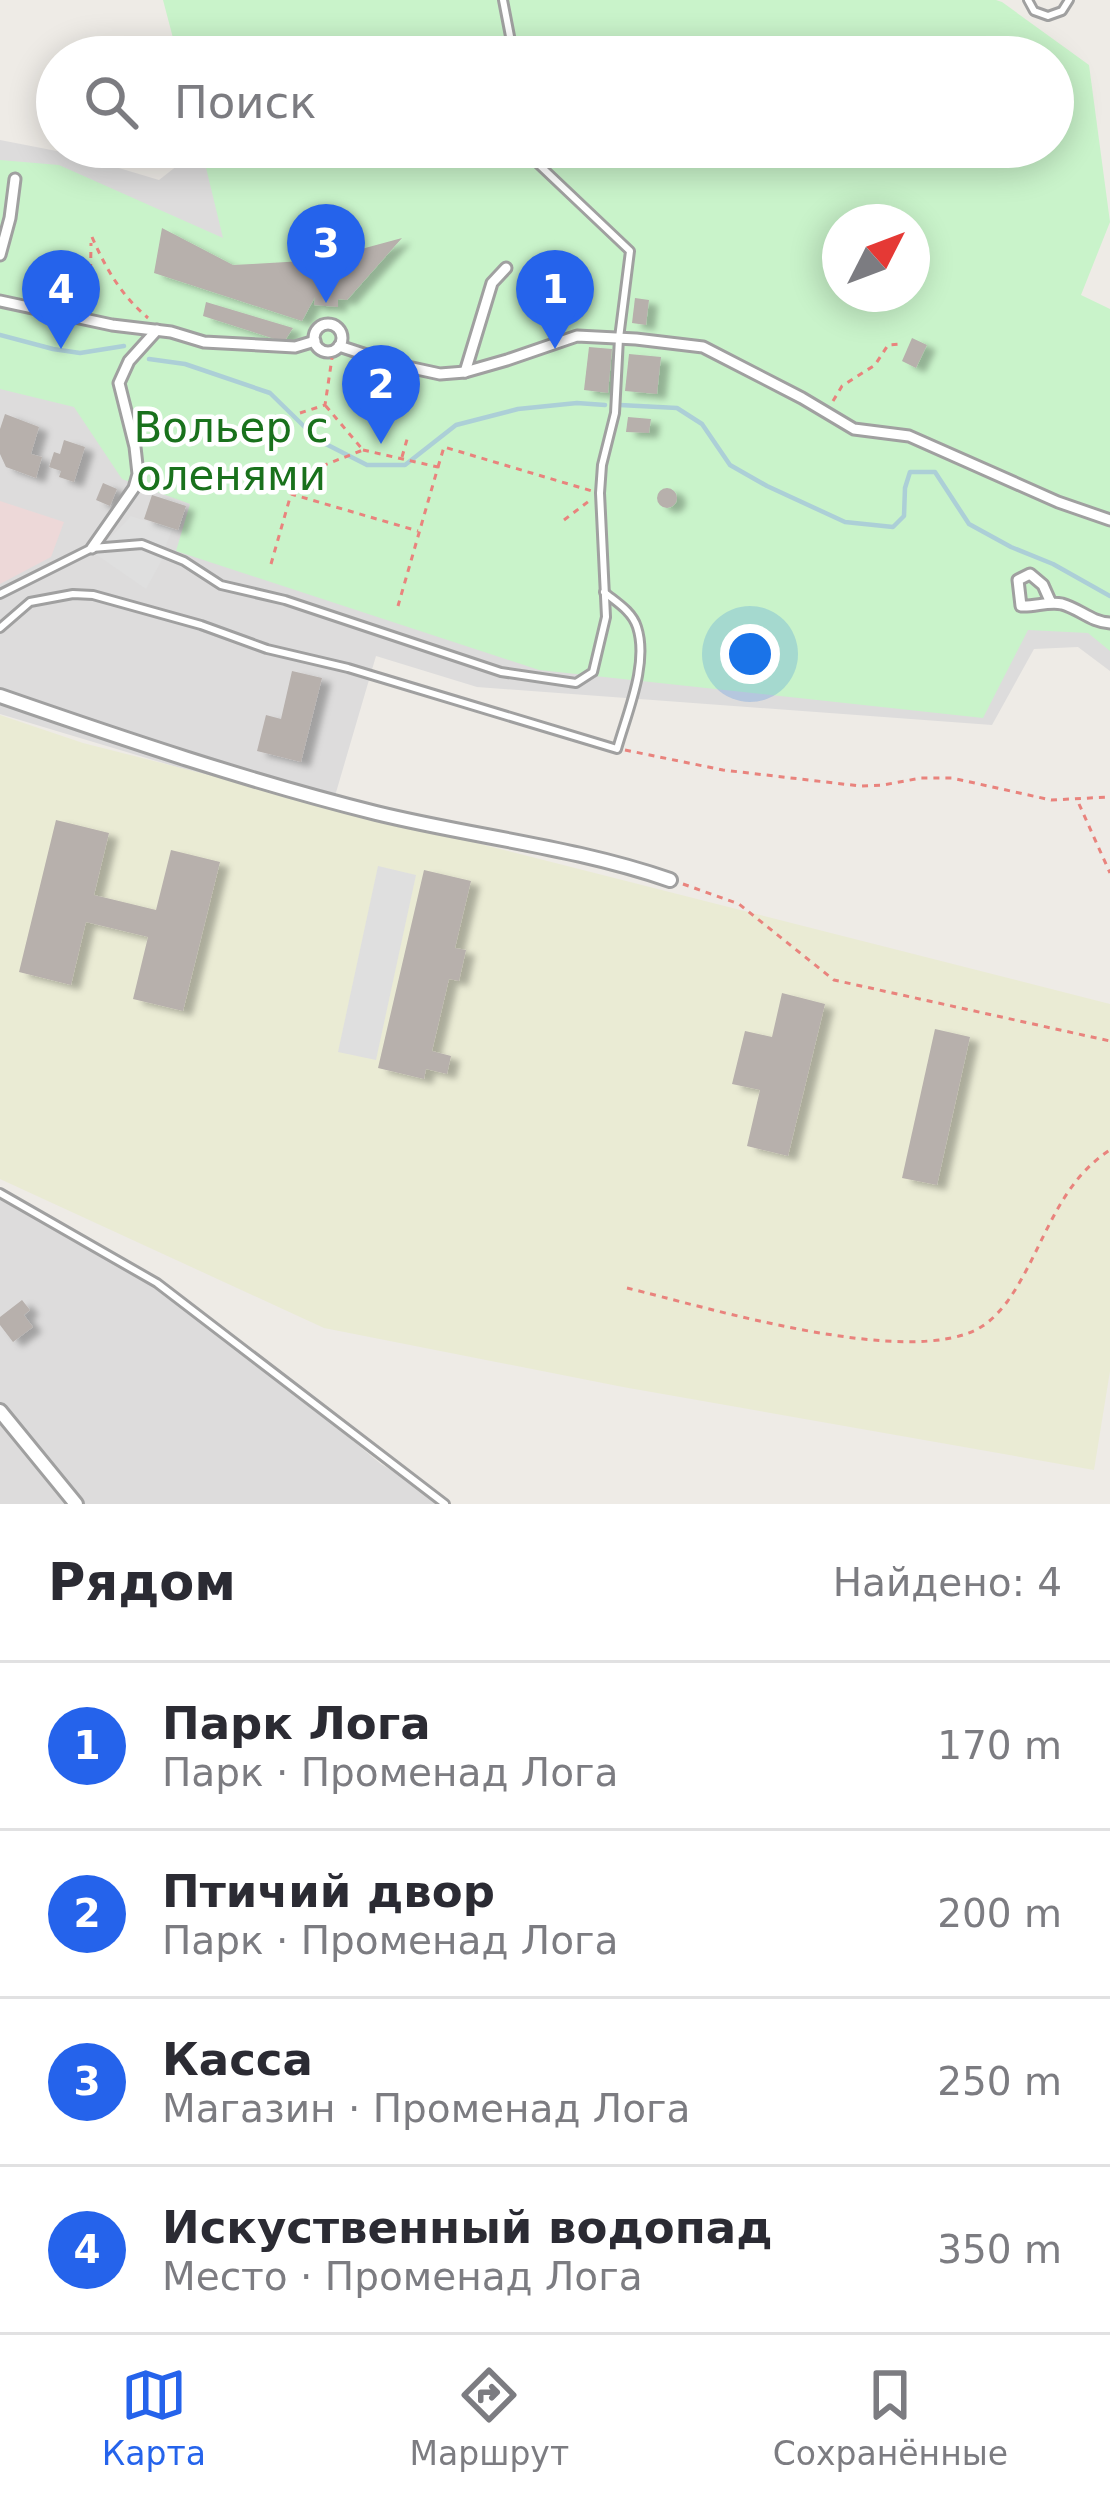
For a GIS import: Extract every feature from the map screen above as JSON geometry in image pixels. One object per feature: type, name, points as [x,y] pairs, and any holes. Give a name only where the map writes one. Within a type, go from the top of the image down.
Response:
[{"type":"street","points":[[0,255],[16,179]]},
{"type":"street","points":[[465,372],[492,283],[506,268]]},
{"type":"street","points":[[0,301],[204,341],[295,347],[315,340]]},
{"type":"street","points":[[336,349],[341,332],[331,324],[319,328],[315,340],[320,349],[440,374],[507,361],[577,336],[703,347],[854,429],[909,436],[1110,520]]},
{"type":"street","points":[[92,548],[134,488],[138,474],[135,447],[119,383],[129,361],[157,330]]},
{"type":"street","points":[[1051,603],[1066,604],[1097,622],[1110,623]]},
{"type":"street","points":[[0,696],[172,756],[377,813],[621,863],[670,880]]},
{"type":"street","points":[[0,1412],[76,1504]]},
{"type":"lane","points":[[503,0],[510,36]]},
{"type":"lane","points":[[1028,0],[1034,11],[1048,16],[1062,11],[1070,0]]},
{"type":"lane","points":[[0,593],[92,548],[142,544],[184,561],[221,585],[285,600],[501,672],[576,683],[593,672],[605,617],[602,465],[615,413],[630,251],[543,168]]},
{"type":"lane","points":[[0,628],[30,602],[93,595],[617,749],[640,652],[637,625],[604,592]]},
{"type":"lane","points":[[0,1193],[157,1282],[445,1504]]},
{"type":"path","points":[[89,320],[92,237],[106,270],[157,330]]},
{"type":"path","points":[[826,412],[842,386],[875,364],[888,345],[903,344]]},
{"type":"path","points":[[325,405],[336,349]]},
{"type":"path","points":[[299,413],[325,405]]},
{"type":"path","points":[[325,405],[363,450]]},
{"type":"path","points":[[402,459],[408,436]]},
{"type":"path","points":[[398,606],[444,447],[600,493]]},
{"type":"path","points":[[322,466],[363,450],[438,467]]},
{"type":"path","points":[[564,520],[600,493]]},
{"type":"path","points":[[271,564],[291,494],[419,532]]},
{"type":"path","points":[[617,749],[724,770],[860,786],[952,778],[1051,800],[1110,797]]},
{"type":"path","points":[[1078,800],[1110,874]]},
{"type":"path","points":[[670,880],[740,904],[834,980],[1110,1040]]},
{"type":"path","points":[[626,1288],[821,1334],[901,1343],[947,1339],[980,1328],[1005,1305],[1073,1183],[1110,1150]]},
{"type":"shaded area","points":[[0,140],[36,147],[36,168],[119,168],[159,180],[174,168],[211,168],[253,186],[282,168],[463,168],[822,219],[822,312],[930,312],[930,299],[1110,353],[1110,671],[1078,647],[1034,649],[992,725],[477,687],[376,656],[330,813],[0,714]]},
{"type":"shaded area","points":[[0,501],[64,522],[51,557],[0,584]]},
{"type":"shaded area","points":[[131,516],[172,530],[164,550],[144,542],[103,545]]},
{"type":"shaded area","points":[[142,546],[164,556],[146,589],[94,553]]},
{"type":"shaded area","points":[[378,866],[416,875],[376,1060],[338,1052]]},
{"type":"shaded area","points":[[0,1190],[205,1318],[381,1464],[450,1504],[0,1504]]},
{"type":"green space","points":[[163,0],[996,0],[1049,36],[172,36]]},
{"type":"green space","name":"Вольер с оленями","points":[[1074,54],[1089,65],[1110,222],[1081,295],[1110,309],[1110,651],[1088,633],[1028,630],[983,718],[539,670],[176,551],[190,504],[122,479],[74,407],[0,389],[0,160],[66,168],[223,238],[206,168],[1074,168]]},
{"type":"green space","points":[[0,715],[83,743],[1110,1004],[1110,1371],[1094,1470],[623,1387],[324,1328],[0,1179]]},
{"type":"building","points":[[162,228],[233,265],[321,260],[402,238],[347,300],[338,299],[338,307],[314,305],[315,297],[302,321],[154,273]]},
{"type":"building","points":[[635,298],[649,300],[646,325],[632,323]]},
{"type":"building","points":[[206,302],[293,328],[284,342],[203,316]]},
{"type":"building","points":[[912,338],[927,345],[916,368],[902,361]]},
{"type":"building","points":[[589,347],[612,349],[608,393],[584,390]]},
{"type":"building","points":[[629,354],[661,357],[657,394],[625,391]]},
{"type":"building","points":[[5,414],[39,427],[31,454],[42,457],[36,478],[6,467],[0,454]]},
{"type":"building","points":[[628,417],[651,419],[649,433],[626,432]]},
{"type":"building","points":[[64,440],[85,447],[74,482],[49,467]]},
{"type":"building","points":[[103,483],[117,489],[110,506],[96,500]]},
{"type":"building","points":[[667,488],[677,498],[667,508],[657,498]]},
{"type":"building","points":[[152,495],[186,506],[178,530],[144,519]]},
{"type":"building","points":[[292,671],[322,678],[301,762],[257,751],[266,715],[281,719]]},
{"type":"building","points":[[56,820],[109,833],[94,895],[156,910],[171,850],[220,862],[183,1011],[133,999],[148,937],[86,922],[71,985],[19,972]]},
{"type":"building","points":[[424,870],[471,881],[455,948],[466,950],[459,981],[449,979],[432,1051],[451,1056],[447,1074],[426,1069],[424,1079],[378,1068]]},
{"type":"building","points":[[782,993],[825,1004],[788,1156],[747,1146],[760,1090],[732,1084],[745,1031],[772,1037]]},
{"type":"building","points":[[935,1029],[970,1037],[937,1185],[902,1178]]},
{"type":"building","points":[[22,1300],[30,1310],[24,1315],[33,1327],[13,1342],[0,1325],[0,1317]]},
{"type":"waterway","points":[[0,335],[80,353],[124,346]]},
{"type":"waterway","points":[[149,359],[185,364],[270,393],[318,440],[367,465],[405,465],[456,425],[518,409],[605,405]]},
{"type":"waterway","points":[[620,405],[677,408],[702,424],[730,465],[845,522],[893,527],[904,516],[910,472],[935,472],[969,524],[1110,596]]},
{"type":"place","name":"Касса","points":[[326,303]]},
{"type":"place","name":"Искуственный водопад","points":[[61,349]]},
{"type":"place","name":"Парк Лога","points":[[555,349]]},
{"type":"place","name":"Птичий двор","points":[[381,444]]}]
